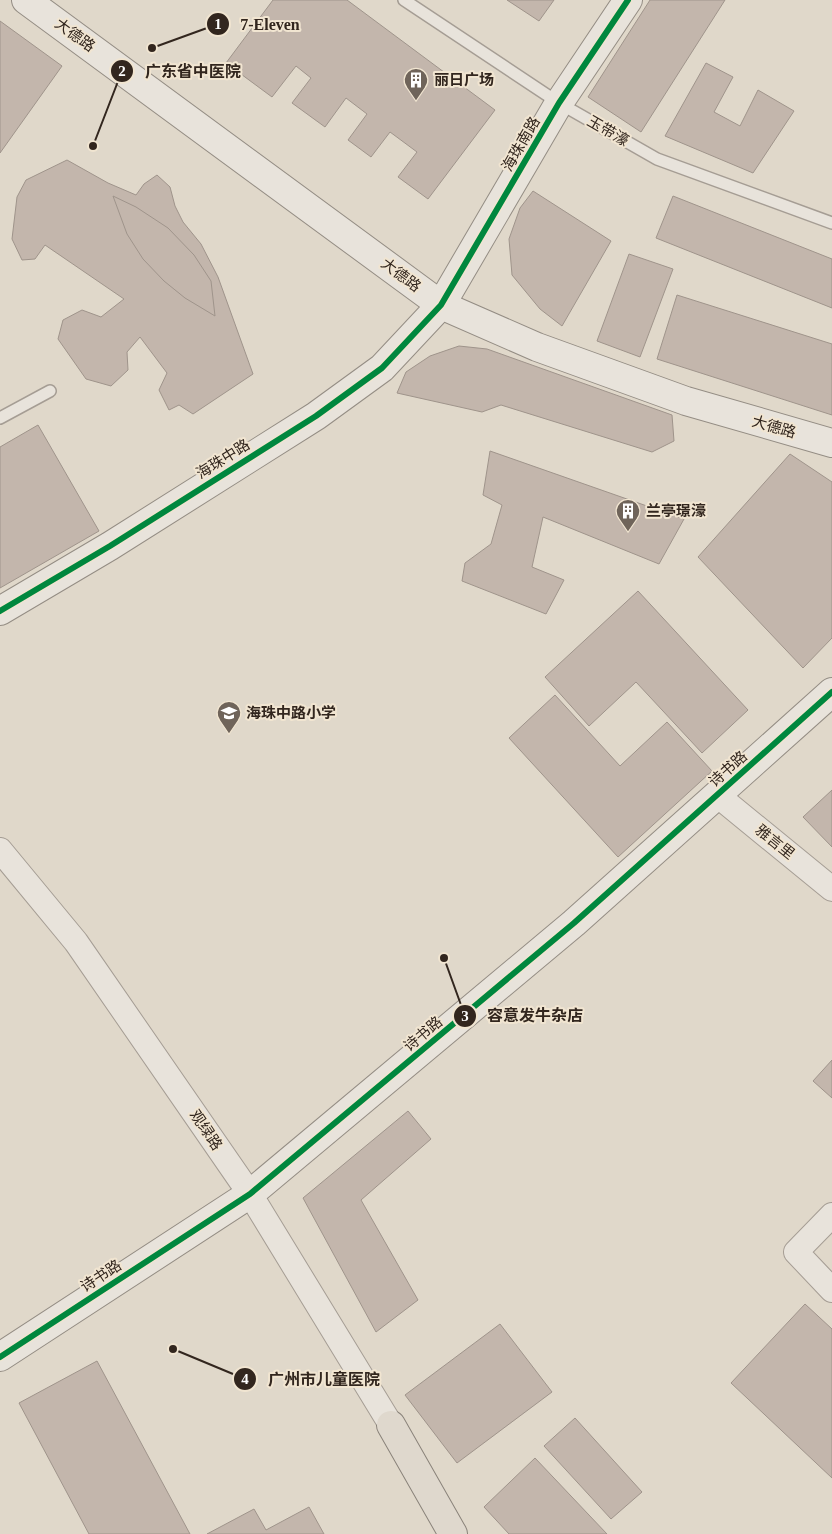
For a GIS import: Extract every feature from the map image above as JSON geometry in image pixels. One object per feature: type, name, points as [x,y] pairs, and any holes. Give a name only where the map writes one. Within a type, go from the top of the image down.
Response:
[{"type":"main road","points":[[391,1425],[453,1534]]},
{"type":"street","name":"大德路","points":[[26,0],[441,305],[537,347],[686,401],[832,443]]},
{"type":"street","name":"海珠南路","points":[[441,305],[559,103],[628,0]]},
{"type":"street","name":"海珠中路","points":[[0,611],[110,546],[316,416],[382,368],[441,305]]},
{"type":"street","name":"诗书路","points":[[0,1357],[250,1194],[574,923],[832,692]]},
{"type":"street","name":"雅言里","points":[[717,795],[832,889]]},
{"type":"street","name":"观绿路","points":[[0,850],[76,942],[250,1194],[391,1425]]},
{"type":"street","points":[[832,1215],[796,1252],[832,1290]]},
{"type":"lane","name":"玉带濠","points":[[404,0],[559,103],[657,159],[832,224]]},
{"type":"lane","points":[[0,418],[50,391]]},
{"type":"building","name":"丽日广场","points":[[273,0],[347,0],[495,110],[428,199],[398,177],[417,152],[390,132],[371,157],[348,140],[367,114],[346,98],[325,127],[292,103],[311,78],[296,66],[272,97],[226,63]]},
{"type":"building","points":[[507,0],[554,0],[539,21]]},
{"type":"building","points":[[650,0],[725,0],[641,132],[588,97]]},
{"type":"building","points":[[0,21],[62,66],[0,153]]},
{"type":"building","points":[[706,63],[733,77],[714,112],[740,126],[758,90],[794,111],[753,173],[665,136]]},
{"type":"building","points":[[67,160],[108,183],[136,195],[144,184],[157,175],[170,187],[175,206],[183,222],[201,244],[218,277],[253,374],[193,414],[179,405],[169,410],[159,390],[167,373],[140,337],[127,352],[128,370],[111,386],[86,379],[58,339],[63,320],[82,310],[101,317],[124,299],[45,245],[35,259],[22,260],[12,239],[17,197],[26,180]]},
{"type":"building","points":[[533,191],[611,241],[562,326],[540,309],[512,275],[509,239],[520,208]]},
{"type":"building","points":[[113,196],[136,207],[168,228],[194,255],[211,281],[215,316],[185,298],[164,281],[143,259],[127,234]]},
{"type":"building","points":[[673,196],[832,259],[832,308],[656,238]]},
{"type":"building","points":[[629,254],[673,269],[640,357],[597,341]]},
{"type":"building","points":[[677,295],[832,344],[832,415],[657,359]]},
{"type":"building","points":[[459,346],[487,349],[672,415],[674,441],[652,452],[501,405],[482,412],[397,393],[406,372],[430,356]]},
{"type":"building","points":[[38,425],[99,531],[0,588],[0,447]]},
{"type":"building","name":"兰亭璟濠","points":[[490,451],[684,519],[659,564],[543,517],[532,567],[564,580],[546,614],[462,581],[465,563],[491,544],[502,505],[483,495]]},
{"type":"building","points":[[790,454],[832,482],[832,638],[803,668],[698,557]]},
{"type":"building","points":[[638,591],[748,710],[702,753],[636,682],[589,726],[545,677]]},
{"type":"building","points":[[555,695],[620,766],[667,722],[712,771],[618,857],[509,738]]},
{"type":"building","points":[[832,790],[832,847],[803,817]]},
{"type":"building","points":[[832,1060],[832,1098],[813,1081]]},
{"type":"building","points":[[408,1111],[431,1139],[361,1200],[418,1300],[376,1332],[303,1198]]},
{"type":"building","points":[[805,1304],[832,1329],[832,1478],[731,1383]]},
{"type":"building","points":[[500,1324],[552,1392],[457,1463],[405,1395]]},
{"type":"building","points":[[97,1361],[190,1534],[89,1534],[19,1403]]},
{"type":"building","points":[[575,1418],[642,1492],[611,1519],[544,1446]]},
{"type":"building","points":[[535,1458],[607,1534],[509,1534],[484,1507]]},
{"type":"building","points":[[309,1507],[324,1534],[207,1534],[254,1509],[266,1530]]},
{"type":"cycle path","points":[[0,611],[110,546],[316,416],[382,368],[441,305],[559,103],[628,0]]},
{"type":"cycle path","points":[[0,1357],[250,1194],[574,923],[832,692]]},
{"type":"place","name":"7-Eleven","points":[[152,48]]},
{"type":"place","name":"丽日广场","points":[[416,101]]},
{"type":"place","name":"广东省中医院","points":[[93,146]]},
{"type":"place","name":"兰亭璟濠","points":[[628,532]]},
{"type":"place","name":"海珠中路小学","points":[[229,734]]},
{"type":"place","name":"容意发牛杂店","points":[[444,958]]},
{"type":"place","name":"广州市儿童医院","points":[[173,1349]]}]
